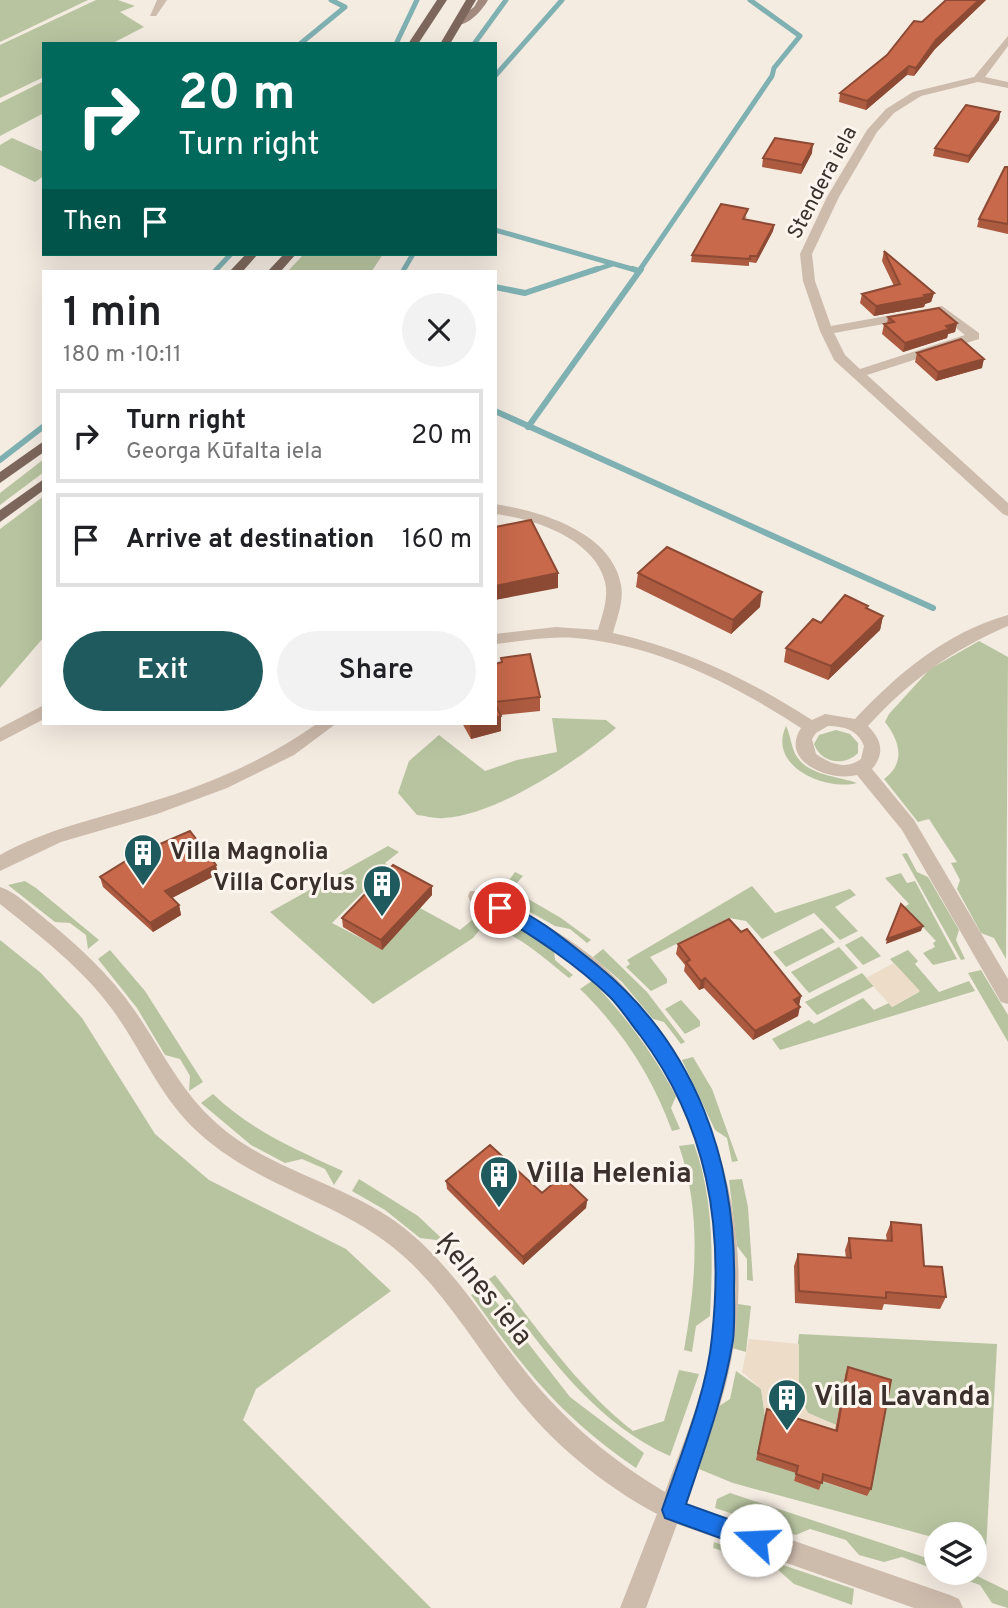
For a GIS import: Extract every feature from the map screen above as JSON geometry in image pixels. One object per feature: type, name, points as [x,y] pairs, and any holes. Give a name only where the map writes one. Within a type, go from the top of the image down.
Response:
[{"type":"main road","points":[[414,42],[442,0]]},
{"type":"main road","points":[[446,42],[471,0]]},
{"type":"main road","points":[[237,270],[250,256]]},
{"type":"main road","points":[[275,270],[288,256]]},
{"type":"main road","points":[[0,479],[42,448]]},
{"type":"main road","points":[[0,517],[42,485]]},
{"type":"street","points":[[153,14],[162,0]]},
{"type":"street","points":[[458,23],[478,9],[483,0]]},
{"type":"street","points":[[1008,39],[978,79],[1008,85]]},
{"type":"street","name":"Stendera iela","points":[[978,79],[917,94],[890,111],[872,130],[833,197],[806,254],[809,281],[825,331],[839,357],[1008,511]]},
{"type":"street","points":[[825,331],[942,310],[974,336],[857,374]]},
{"type":"street","points":[[497,509],[532,516],[588,543],[606,564],[614,586],[604,637]]},
{"type":"street","points":[[858,726],[924,661],[956,641],[1008,620]]},
{"type":"street","points":[[497,639],[574,633],[651,646],[703,667],[768,699],[810,726]]},
{"type":"street","points":[[0,736],[42,712]]},
{"type":"street","points":[[825,720],[842,720],[858,726],[869,736],[874,749],[870,760],[861,768],[842,771],[825,768],[810,760],[802,748],[803,736],[810,726],[825,720]]},
{"type":"street","points":[[0,864],[28,846],[50,838],[149,810],[242,776],[326,725]]},
{"type":"street","points":[[861,768],[908,825],[1008,996]]},
{"type":"street","name":"Ķelnes iela","points":[[0,894],[73,952],[117,1002],[163,1076],[206,1127],[239,1153],[284,1177],[350,1204],[393,1232],[425,1260],[523,1387],[561,1430],[604,1466],[673,1510],[950,1608]]},
{"type":"street","points":[[477,896],[552,939],[618,993],[667,1058],[705,1131],[716,1172],[725,1239],[723,1338],[702,1424],[673,1510],[633,1608]]},
{"type":"green space","points":[[0,0],[88,0],[0,42]]},
{"type":"green space","points":[[96,0],[118,0],[135,6],[120,12],[144,27],[115,42],[42,42],[42,78],[0,98],[0,45]]},
{"type":"green space","points":[[42,82],[42,114],[0,136],[0,103]]},
{"type":"green space","points":[[12,138],[42,151],[42,177],[35,182],[0,165],[0,145]]},
{"type":"green space","points":[[302,256],[382,256],[373,270],[289,270]]},
{"type":"green space","points":[[42,461],[42,474],[0,505],[0,493]]},
{"type":"green space","points":[[42,498],[42,639],[0,688],[0,529]]},
{"type":"green space","points":[[979,641],[1008,657],[1006,959],[994,938],[981,933],[957,889],[960,880],[951,863],[957,862],[929,819],[918,822],[884,779],[896,766],[898,759],[897,744],[885,722],[889,714],[930,669]]},
{"type":"green space","points":[[552,718],[606,720],[616,728],[580,756],[535,785],[465,815],[441,818],[417,815],[398,793],[409,761],[439,735],[485,771],[517,760],[557,752]]},
{"type":"green space","points":[[786,726],[797,757],[809,768],[857,783],[830,783],[803,773],[792,764],[785,753],[782,741]]},
{"type":"green space","points":[[836,730],[850,734],[858,743],[858,753],[846,760],[833,761],[817,750],[814,744],[819,735]]},
{"type":"green space","points":[[388,846],[399,852],[385,863],[393,870],[390,878],[381,874],[332,923],[382,949],[420,908],[460,930],[478,915],[491,912],[554,949],[555,960],[573,975],[569,978],[515,937],[492,927],[482,927],[473,938],[373,1004],[270,912]]},
{"type":"green space","points":[[907,853],[917,872],[928,877],[959,930],[956,940],[965,959],[961,960],[902,854]]},
{"type":"green space","points":[[515,872],[523,876],[516,884],[518,893],[561,918],[591,940],[587,943],[570,929],[555,926],[505,898],[502,890]]},
{"type":"green space","points":[[901,873],[907,883],[915,881],[957,959],[933,965],[923,953],[935,947],[933,943],[936,941],[904,907],[909,904],[885,878]]},
{"type":"green space","points":[[25,881],[99,940],[88,949],[86,935],[70,923],[55,922],[8,885]]},
{"type":"green space","points":[[752,886],[775,913],[850,889],[856,895],[835,907],[858,931],[840,940],[814,913],[762,939],[746,921],[729,918],[650,957],[667,979],[667,983],[651,991],[626,967],[630,964],[627,960]]},
{"type":"green space","points":[[822,928],[835,942],[786,967],[773,952]]},
{"type":"green space","points":[[862,936],[881,956],[863,965],[845,945]]},
{"type":"green space","points":[[0,940],[41,973],[82,1018],[155,1134],[209,1180],[346,1249],[391,1291],[256,1389],[243,1420],[431,1608],[0,1608]]},
{"type":"green space","points":[[839,947],[858,968],[809,993],[791,972]]},
{"type":"green space","points":[[603,949],[647,992],[685,1042],[681,1044],[664,1022],[653,1019],[622,982],[593,957]]},
{"type":"green space","points":[[110,950],[145,991],[203,1082],[189,1091],[190,1076],[180,1059],[165,1055],[137,1008],[98,959]]},
{"type":"green space","points":[[908,950],[918,961],[915,964],[939,992],[969,981],[975,991],[780,1050],[772,1039],[809,1020],[814,1024],[863,998],[874,1010],[889,1003],[892,1007],[919,992],[890,959]]},
{"type":"green space","points":[[981,970],[1008,1015],[1008,1042],[968,973]]},
{"type":"green space","points":[[862,973],[874,986],[817,1015],[805,1002]]},
{"type":"green space","points":[[592,981],[638,1036],[667,1080],[676,1096],[671,1108],[680,1129],[672,1131],[655,1091],[634,1055],[609,1021],[580,989]]},
{"type":"green space","points":[[681,1000],[700,1021],[700,1026],[685,1034],[665,1009]]},
{"type":"green space","points":[[693,1057],[712,1089],[738,1161],[732,1162],[727,1138],[715,1130],[682,1060]]},
{"type":"green space","points":[[213,1094],[259,1129],[343,1171],[334,1185],[325,1169],[302,1159],[285,1163],[251,1145],[201,1103]]},
{"type":"green space","points":[[694,1144],[709,1207],[712,1273],[710,1316],[696,1326],[692,1352],[684,1350],[692,1299],[694,1222],[679,1146]]},
{"type":"green space","points":[[359,1179],[418,1216],[472,1267],[459,1278],[457,1261],[436,1240],[420,1238],[385,1210],[352,1191]]},
{"type":"green space","points":[[742,1179],[748,1207],[753,1281],[747,1280],[747,1259],[737,1246],[729,1180]]},
{"type":"green space","points":[[495,1275],[576,1377],[633,1431],[664,1421],[679,1370],[699,1374],[670,1456],[615,1423],[569,1379],[489,1279]]},
{"type":"green space","points":[[483,1285],[570,1397],[644,1453],[636,1468],[609,1449],[564,1410],[526,1368],[471,1295]]},
{"type":"green space","points":[[738,1304],[751,1306],[746,1352],[732,1348]]},
{"type":"green space","points":[[799,1334],[997,1344],[987,1532],[987,1522],[924,1522],[924,1535],[733,1483],[699,1469],[716,1408],[730,1399],[736,1371],[761,1389],[765,1416],[796,1473],[794,1481],[818,1489],[821,1481],[867,1496],[845,1375],[836,1425],[808,1413],[800,1394],[797,1365]]},
{"type":"green space","points":[[730,1493],[924,1557],[924,1565],[902,1557],[884,1562],[859,1555],[846,1540],[810,1529],[796,1535],[715,1508],[717,1499]]},
{"type":"green space","points":[[714,1542],[854,1589],[852,1605],[794,1584],[776,1568],[713,1548]]},
{"type":"green space","points":[[987,1581],[1008,1591],[1008,1608],[992,1603],[980,1585],[987,1585]]},
{"type":"shaded area","points":[[894,963],[920,991],[892,1007],[866,978]]},
{"type":"shaded area","points":[[749,1339],[799,1344],[799,1395],[808,1413],[836,1425],[834,1439],[765,1416],[761,1389],[742,1372]]},
{"type":"building","points":[[946,0],[979,0],[936,40],[916,68],[909,66],[867,101],[840,93],[887,55],[914,21],[922,22]]},
{"type":"building","points":[[966,105],[1000,112],[969,156],[935,148]]},
{"type":"building","points":[[775,138],[813,144],[802,165],[763,158]]},
{"type":"building","points":[[1005,167],[1008,167],[1008,224],[979,219]]},
{"type":"building","points":[[721,204],[748,209],[743,219],[774,225],[757,256],[750,256],[750,259],[692,255]]},
{"type":"building","points":[[884,251],[934,293],[924,295],[926,297],[876,306],[862,294],[900,284]]},
{"type":"building","points":[[939,308],[957,323],[946,326],[949,329],[905,343],[884,324],[894,322],[888,317]]},
{"type":"building","points":[[961,339],[984,359],[938,372],[917,353]]},
{"type":"building","points":[[531,520],[558,573],[497,586],[497,527]]},
{"type":"building","points":[[667,547],[762,592],[733,620],[638,573]]},
{"type":"building","points":[[845,595],[883,616],[831,666],[786,648],[813,619],[821,623]]},
{"type":"building","points":[[530,654],[540,697],[497,702],[497,663],[502,662],[501,658]]},
{"type":"building","name":"Villa Magnolia","points":[[190,831],[216,865],[165,891],[179,905],[150,923],[100,877],[137,854]]},
{"type":"building","name":"Villa Corylus","points":[[393,865],[432,886],[381,940],[342,918]]},
{"type":"building","points":[[901,904],[923,926],[887,939]]},
{"type":"building","points":[[729,919],[741,932],[747,929],[801,996],[794,1000],[800,1007],[755,1031],[705,978],[701,981],[686,962],[690,960],[678,944]]},
{"type":"building","name":"Villa Helenia","points":[[490,1145],[542,1193],[562,1176],[587,1200],[523,1257],[446,1181]]},
{"type":"building","points":[[891,1222],[921,1225],[924,1266],[942,1267],[946,1297],[886,1292],[886,1298],[799,1291],[798,1254],[851,1258],[849,1238],[892,1241]]},
{"type":"building","name":"Villa Lavanda","points":[[848,1367],[891,1380],[871,1489],[823,1474],[822,1483],[796,1474],[798,1466],[758,1453],[767,1409],[837,1431]]},
{"type":"waterway","points":[[302,42],[345,7],[331,0]]},
{"type":"waterway","points":[[397,42],[417,0]]},
{"type":"waterway","points":[[475,42],[506,0]]},
{"type":"waterway","points":[[497,74],[562,0]]},
{"type":"waterway","points":[[639,271],[772,76],[774,68],[800,36],[750,0]]},
{"type":"waterway","points":[[497,231],[639,271]]},
{"type":"waterway","points":[[216,270],[229,256]]},
{"type":"waterway","points":[[404,270],[412,256]]},
{"type":"waterway","points":[[592,271],[613,264]]},
{"type":"waterway","points":[[497,287],[525,293],[597,269]]},
{"type":"waterway","points":[[633,269],[639,271]]},
{"type":"waterway","points":[[529,426],[641,269]]},
{"type":"waterway","points":[[497,412],[529,426]]},
{"type":"waterway","points":[[529,426],[933,608]]},
{"type":"waterway","points":[[0,460],[42,428]]},
{"type":"place","name":"Villa Magnolia","points":[[143,887]]},
{"type":"place","name":"Villa Corylus","points":[[382,918]]},
{"type":"place","name":"Villa Helenia","points":[[499,1209]]},
{"type":"place","name":"Villa Lavanda","points":[[787,1432]]},
{"type":"route","points":[[500,908],[552,939],[594,970],[618,993],[640,1018],[667,1058],[705,1131],[716,1172],[725,1239],[723,1338],[702,1424],[673,1510],[756,1540]]}]
